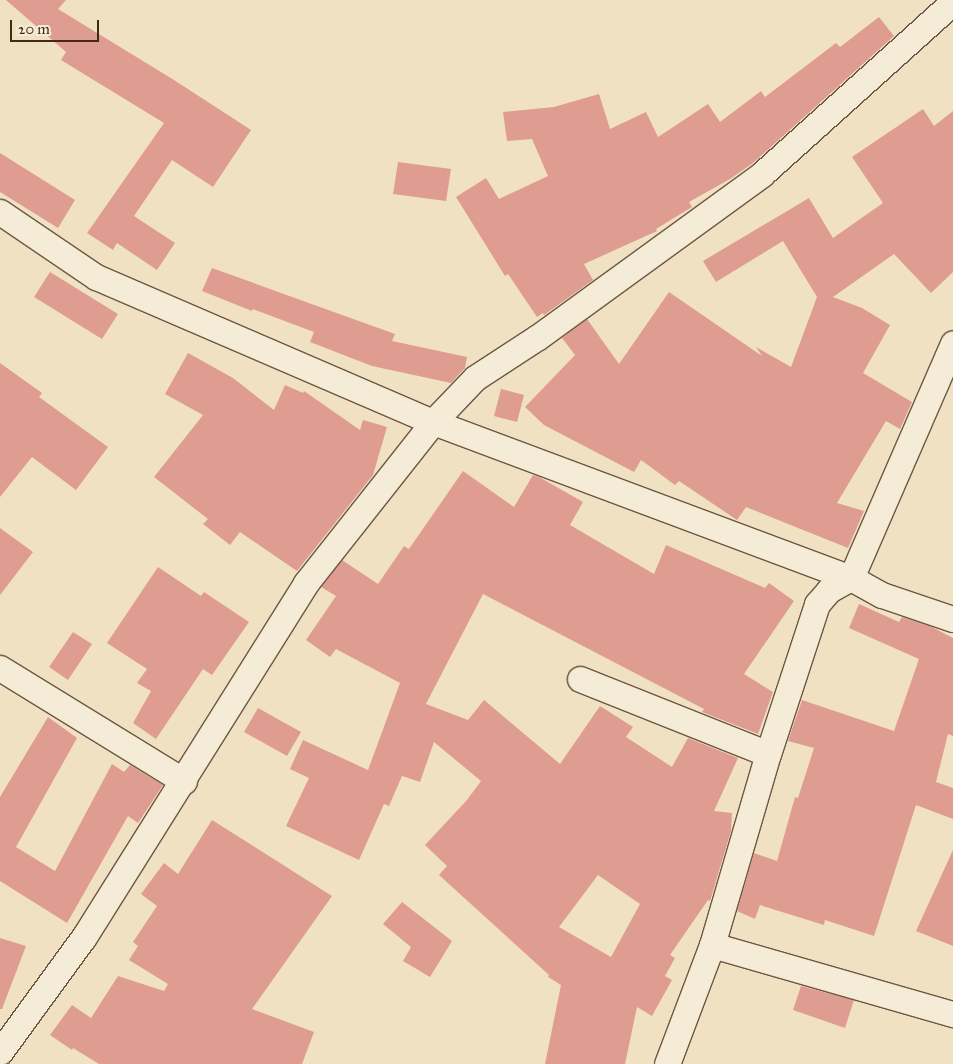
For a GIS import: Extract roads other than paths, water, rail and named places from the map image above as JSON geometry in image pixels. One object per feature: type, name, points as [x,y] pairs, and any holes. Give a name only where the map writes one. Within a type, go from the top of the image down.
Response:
[{"type":"street","points":[[0,1052],[84,937],[184,781],[306,583],[433,422],[475,378],[538,337],[762,174],[953,2]]},
{"type":"street","points":[[0,212],[96,277],[433,422],[851,578],[882,595],[953,619]]},
{"type":"street","points":[[667,1064],[712,945],[768,754],[817,604],[829,590],[851,578],[953,343]]},
{"type":"street","points":[[0,668],[184,781]]},
{"type":"street","points":[[580,679],[768,754]]},
{"type":"street","points":[[712,945],[953,1014]]}]
